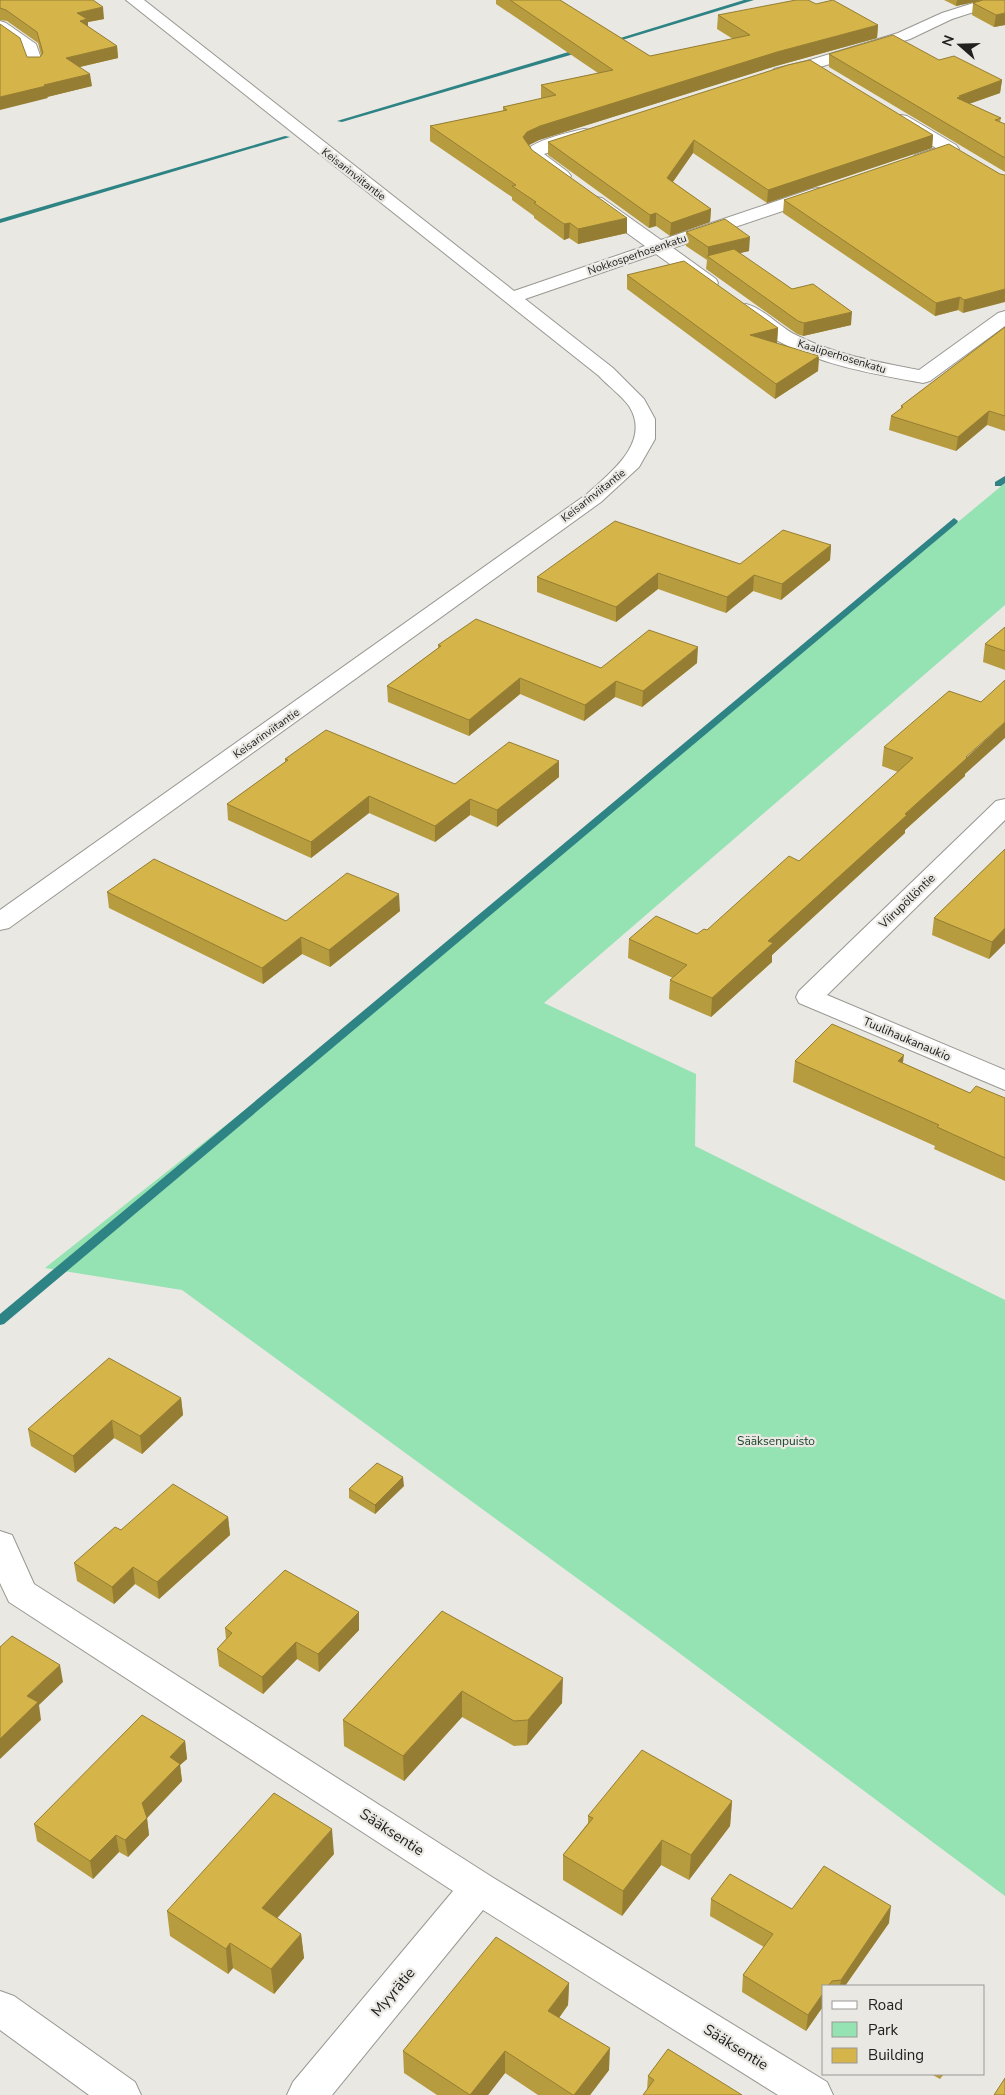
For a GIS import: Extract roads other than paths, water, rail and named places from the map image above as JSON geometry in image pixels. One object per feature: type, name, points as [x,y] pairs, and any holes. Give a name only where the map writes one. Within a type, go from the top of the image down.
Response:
[{"type":"street","name":"Keisarinviitantie","points":[[0,922],[594,498],[629,467],[645,439],[645,419],[638,403],[606,372],[134,0]]},
{"type":"street","points":[[764,77],[811,65],[904,36],[948,16],[999,0]]},
{"type":"street","points":[[0,26],[30,47],[35,64]]},
{"type":"street","points":[[811,65],[827,75]]},
{"type":"street","points":[[884,110],[966,158]]},
{"type":"street","points":[[571,183],[539,159],[534,152],[546,146],[603,128]]},
{"type":"street","points":[[903,165],[950,149]]},
{"type":"street","name":"Nokkosperhosenkatu","points":[[512,298],[837,187]]},
{"type":"street","name":"Kaaliperhosenkatu","points":[[587,195],[789,340],[812,350],[877,368],[923,377],[1005,317]]},
{"type":"street","name":"Viirupöllöntie","points":[[809,997],[1005,806]]},
{"type":"street","name":"Tuulihaukanaukio","points":[[809,997],[1005,1081]]},
{"type":"street","name":"Sääksentie","points":[[0,1544],[21,1593],[479,1888],[812,2095]]},
{"type":"street","name":"Myyrätie","points":[[307,2095],[479,1888]]},
{"type":"street","points":[[0,2008],[121,2095]]},
{"type":"waterway","points":[[607,43],[751,0]]},
{"type":"waterway","points":[[340,121],[582,50]]},
{"type":"waterway","points":[[0,221],[287,137]]},
{"type":"waterway","points":[[998,484],[1005,479]]},
{"type":"waterway","points":[[0,1321],[954,521]]},
{"type":"park label","name":"Sääksenpuisto","points":[[776,1441]]}]
